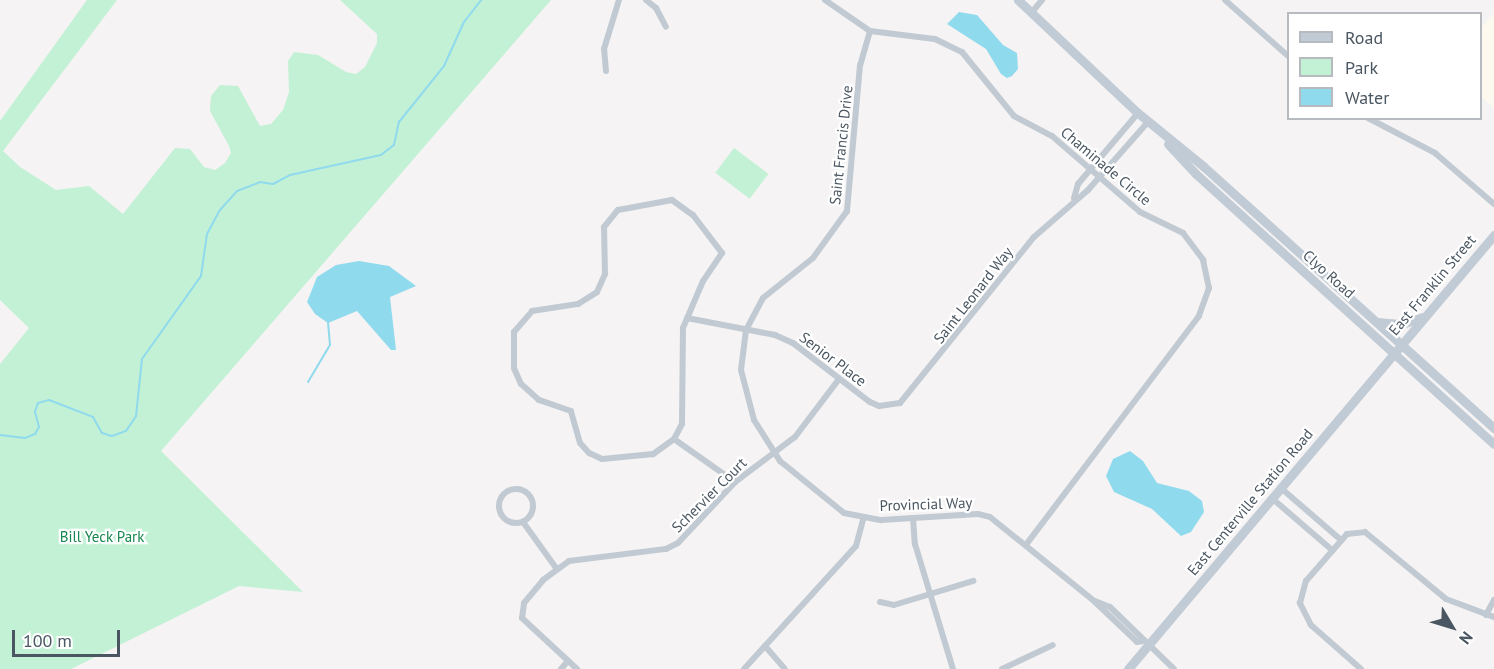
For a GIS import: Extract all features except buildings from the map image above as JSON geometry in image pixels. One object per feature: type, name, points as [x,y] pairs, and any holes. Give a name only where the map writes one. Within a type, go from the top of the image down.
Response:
[{"type":"street","points":[[606,71],[604,49],[619,0]]},
{"type":"street","points":[[646,0],[656,8],[666,27]]},
{"type":"street","name":"Chaminade Circle","points":[[825,0],[870,31],[935,39],[962,51],[1014,116],[1052,136],[1140,212],[1183,233],[1203,260],[1209,288],[1193,325],[1026,545]]},
{"type":"street","name":"Clyo Road","points":[[1018,0],[1137,113],[1203,166],[1494,428]]},
{"type":"street","points":[[1032,12],[1042,0]]},
{"type":"street","points":[[1225,0],[1287,55]]},
{"type":"street","name":"Saint Francis Drive","points":[[746,330],[763,298],[813,258],[847,211],[860,65],[870,31]]},
{"type":"street","name":"Saint Leonard Way","points":[[1074,198],[1078,184],[1137,113]]},
{"type":"street","points":[[1372,120],[1435,153],[1494,204]]},
{"type":"street","name":"Clyo Road","points":[[1148,122],[1196,174],[1494,444]]},
{"type":"street","name":"Saint Leonard Way","points":[[892,406],[909,397],[1023,250],[1074,198],[1100,177],[1148,122]]},
{"type":"street","points":[[672,200],[693,215],[722,253],[687,318],[681,337],[684,415],[674,439],[653,454],[609,459],[589,453],[580,443],[571,411],[539,400],[521,384],[514,369],[513,339],[517,325],[532,311],[578,304],[597,292],[604,274],[603,233],[607,221],[624,207],[672,200]]},
{"type":"street","name":"East Franklin Street","points":[[1393,353],[1494,235]]},
{"type":"street","points":[[1375,321],[1402,324],[1426,315]]},
{"type":"street","name":"Senior Place","points":[[687,318],[746,330],[793,343],[870,402],[892,406]]},
{"type":"street","name":"Provincial Way","points":[[746,330],[741,370],[747,402],[774,451],[828,502],[844,513],[864,517],[913,518],[978,514],[998,522],[1094,601],[1137,642],[1146,643]]},
{"type":"street","name":"East Centerville Station Road","points":[[1128,669],[1146,643],[1274,500],[1393,353]]},
{"type":"street","name":"Schervier Court","points":[[577,669],[522,618],[524,603],[556,568],[577,560],[671,547],[684,538],[735,482],[795,437],[839,379]]},
{"type":"street","points":[[674,439],[735,482]]},
{"type":"street","points":[[523,522],[532,510],[530,496],[518,488],[500,496],[498,511],[504,519],[523,522],[556,568]]},
{"type":"street","points":[[1282,489],[1341,540]]},
{"type":"street","points":[[1274,500],[1332,550]]},
{"type":"street","points":[[744,669],[856,546],[864,517]]},
{"type":"street","points":[[913,518],[915,543],[953,669]]},
{"type":"street","points":[[1361,669],[1311,625],[1302,609],[1303,586],[1341,540],[1353,532],[1365,532],[1432,589],[1494,617]]},
{"type":"street","points":[[880,602],[894,605],[973,581]]},
{"type":"street","points":[[1486,615],[1494,600]]},
{"type":"street","points":[[1146,643],[1174,669]]},
{"type":"street","points":[[1002,669],[1053,645]]},
{"type":"street","points":[[765,646],[785,669]]},
{"type":"street","points":[[561,669],[568,661]]},
{"type":"shaded area","points":[[1494,14],[1494,108],[1482,97],[1482,27]]},
{"type":"green space","name":"Bill Yeck Park","points":[[87,0],[117,0],[3,151],[20,167],[56,190],[89,186],[123,214],[175,148],[190,149],[204,167],[215,170],[225,163],[231,153],[229,146],[210,111],[211,96],[220,85],[238,86],[260,126],[271,124],[283,110],[289,92],[288,61],[294,52],[318,55],[346,72],[356,74],[365,67],[377,43],[377,34],[340,0],[551,0],[161,451],[303,592],[239,586],[71,669],[0,669],[0,364],[29,328],[0,300],[0,121]]},
{"type":"green space","points":[[734,148],[768,174],[750,199],[715,173]]},
{"type":"water","points":[[959,12],[977,15],[1003,45],[1017,53],[1018,69],[1012,76],[1007,78],[1001,74],[986,49],[947,24]]},
{"type":"water","points":[[359,261],[389,266],[416,286],[390,297],[396,350],[391,350],[357,311],[328,323],[315,314],[307,302],[317,277],[336,265]]},
{"type":"water","points":[[1130,451],[1143,461],[1157,483],[1189,491],[1202,501],[1204,512],[1191,532],[1181,536],[1152,509],[1114,492],[1106,476],[1113,459]]},
{"type":"waterway","points":[[0,435],[25,438],[35,434],[39,427],[35,412],[38,403],[49,400],[93,417],[102,433],[112,436],[126,431],[136,416],[142,359],[201,276],[207,234],[220,210],[237,191],[260,182],[273,184],[290,175],[381,155],[394,145],[399,122],[444,66],[464,22],[481,0]]},
{"type":"waterway","points":[[308,382],[330,345],[328,322]]}]
